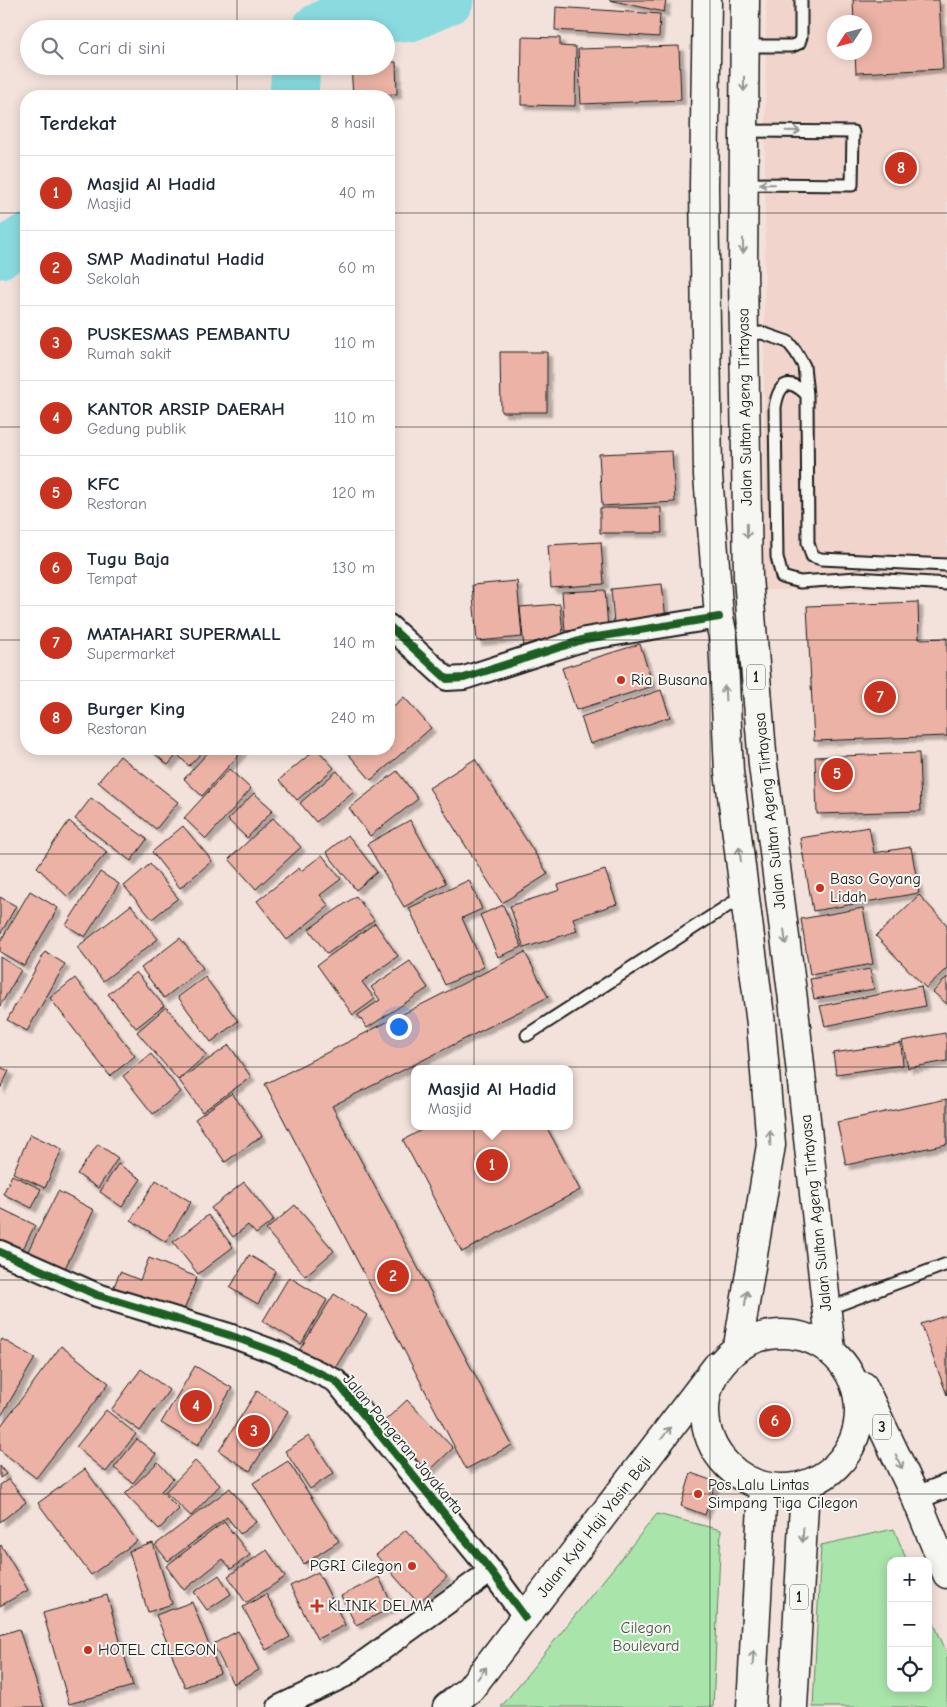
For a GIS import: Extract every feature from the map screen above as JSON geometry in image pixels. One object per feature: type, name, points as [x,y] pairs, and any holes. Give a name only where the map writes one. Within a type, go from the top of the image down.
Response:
[{"type":"main road","name":"Jalan Sultan Ageng Tirtayasa","points":[[708,0],[704,186],[708,475],[719,617],[723,637],[729,772],[761,1024],[771,1144],[738,1346]]},
{"type":"main road","name":"Jalan Sultan Ageng Tirtayasa","points":[[745,0],[744,334],[748,577],[763,765],[793,1000],[826,1309],[836,1355]]},
{"type":"main road","name":"1","points":[[769,1334],[801,1335],[836,1355],[856,1386],[860,1418],[852,1447],[832,1471],[805,1486],[784,1490],[763,1487],[730,1469],[709,1438],[704,1401],[718,1366],[738,1346],[769,1334]]},
{"type":"main road","name":"3","points":[[836,1355],[862,1386],[916,1498],[947,1574]]},
{"type":"main road","name":"Jalan Kyai Haji Yasin Beji","points":[[448,1707],[470,1689],[718,1366]]},
{"type":"main road","name":"1","points":[[793,1707],[805,1486]]},
{"type":"main road","points":[[751,1707],[763,1487]]},
{"type":"street","points":[[395,631],[447,679],[464,678],[585,639],[719,617]]},
{"type":"street","name":"Jalan Pangeran Jayakarta","points":[[0,1252],[97,1295],[229,1335],[280,1354],[336,1381],[491,1571],[525,1617]]},
{"type":"street","points":[[916,1498],[947,1486]]},
{"type":"street","points":[[279,1707],[346,1675],[491,1571]]},
{"type":"lane","points":[[744,46],[792,46],[799,43],[801,37],[802,0]]},
{"type":"lane","points":[[744,131],[852,132],[852,185],[744,184]]},
{"type":"lane","points":[[744,334],[762,333],[788,342],[804,366],[807,395],[808,543],[812,556],[821,559],[947,565]]},
{"type":"lane","points":[[807,395],[799,387],[783,386],[778,392],[775,407],[777,557],[782,577],[800,582],[857,578],[947,584]]},
{"type":"lane","points":[[527,1035],[745,895]]},
{"type":"lane","points":[[826,1309],[947,1264]]},
{"type":"shaded area","points":[[766,0],[947,0],[947,589],[763,590]]},
{"type":"green space","name":"Cilegon Boulevard","points":[[657,1514],[721,1530],[713,1707],[501,1707]]},
{"type":"green space","points":[[894,1529],[905,1557],[887,1557],[887,1692],[932,1692],[932,1619],[947,1653],[947,1707],[813,1707],[821,1545]]},
{"type":"building","points":[[609,0],[666,0],[664,12]]},
{"type":"building","points":[[853,0],[939,0],[943,69],[856,73],[855,60],[872,60],[872,15],[854,15]]},
{"type":"building","points":[[556,7],[660,14],[659,37],[555,30]]},
{"type":"building","points":[[522,37],[560,38],[560,46],[576,47],[575,106],[521,105]]},
{"type":"building","points":[[679,46],[681,100],[581,104],[578,49]]},
{"type":"building","points":[[396,62],[397,94],[395,94],[395,90],[353,90],[352,75],[395,75]]},
{"type":"building","points":[[500,352],[547,352],[547,412],[501,412]]},
{"type":"building","points":[[672,451],[675,502],[602,506],[599,454]]},
{"type":"building","points":[[600,508],[661,508],[662,533],[600,533]]},
{"type":"building","points":[[601,542],[604,584],[551,588],[548,545]]},
{"type":"building","points":[[517,581],[522,637],[477,641],[472,585]]},
{"type":"building","points":[[662,584],[666,619],[614,624],[611,589]]},
{"type":"building","points":[[605,590],[608,628],[565,631],[562,592]]},
{"type":"building","points":[[918,602],[919,639],[947,638],[947,736],[814,741],[807,606]]},
{"type":"building","points":[[560,604],[564,643],[524,647],[520,607]]},
{"type":"building","points":[[640,644],[653,686],[576,710],[562,668]]},
{"type":"building","points":[[661,690],[670,717],[590,744],[581,717]]},
{"type":"building","points":[[404,697],[431,728],[371,780],[349,755],[395,755],[395,705]]},
{"type":"building","points":[[919,753],[921,811],[817,814],[815,757]]},
{"type":"building","points":[[156,755],[177,755],[168,765]]},
{"type":"building","points":[[180,755],[199,755],[189,766]]},
{"type":"building","points":[[206,755],[238,755],[202,796],[184,779]]},
{"type":"building","points":[[309,755],[322,755],[334,768],[297,800],[279,780]]},
{"type":"building","points":[[120,756],[178,802],[156,829],[98,782]]},
{"type":"building","points":[[475,759],[548,874],[502,903],[429,788]]},
{"type":"building","points":[[229,769],[251,789],[206,839],[184,818]]},
{"type":"building","points":[[337,771],[354,791],[316,822],[300,803]]},
{"type":"building","points":[[397,771],[418,799],[370,836],[349,808]]},
{"type":"building","points":[[254,793],[273,810],[247,838],[228,820]]},
{"type":"building","points":[[91,798],[147,839],[131,861],[75,819]]},
{"type":"building","points":[[273,818],[301,847],[256,889],[229,859]]},
{"type":"building","points":[[410,820],[446,883],[404,907],[367,844]]},
{"type":"building","points":[[69,821],[107,852],[68,897],[37,867]]},
{"type":"building","points":[[183,826],[212,861],[180,888],[152,852]]},
{"type":"building","points":[[869,827],[874,853],[911,847],[919,893],[813,911],[800,838]]},
{"type":"building","points":[[348,835],[377,872],[356,890],[326,852]]},
{"type":"building","points":[[322,855],[341,879],[320,895],[329,906],[287,940],[257,901],[299,868],[301,871]]},
{"type":"building","points":[[150,864],[178,898],[152,919],[124,886]]},
{"type":"building","points":[[605,870],[617,904],[573,918],[577,931],[524,948],[510,906],[560,890],[558,885]]},
{"type":"building","points":[[100,872],[119,884],[85,937],[66,925]]},
{"type":"building","points":[[469,880],[482,909],[462,918],[484,967],[445,985],[409,908]]},
{"type":"building","points":[[30,891],[58,908],[24,966],[0,952],[0,942]]},
{"type":"building","points":[[919,895],[947,925],[947,968],[926,988],[876,936]]},
{"type":"building","points":[[356,896],[374,920],[327,954],[309,929]]},
{"type":"building","points":[[0,897],[16,906],[1,933],[0,932]]},
{"type":"building","points":[[131,905],[158,939],[103,981],[77,947]]},
{"type":"building","points":[[503,905],[522,947],[498,957],[480,915]]},
{"type":"building","points":[[863,908],[873,964],[810,975],[801,919]]},
{"type":"building","points":[[375,923],[398,956],[362,982],[375,999],[353,1015],[317,965]]},
{"type":"building","points":[[180,938],[203,968],[164,998],[141,968]]},
{"type":"building","points":[[45,952],[65,964],[27,1031],[7,1020]]},
{"type":"building","points":[[525,952],[548,997],[332,1106],[512,1445],[466,1469],[265,1084]]},
{"type":"building","points":[[0,957],[21,970],[0,1006]]},
{"type":"building","points":[[410,961],[428,988],[367,1028],[358,1015],[380,1000],[371,987]]},
{"type":"building","points":[[870,969],[874,989],[814,999],[810,979]]},
{"type":"building","points":[[136,972],[164,1006],[136,1028],[108,994]]},
{"type":"building","points":[[205,977],[238,1021],[211,1042],[178,997]]},
{"type":"building","points":[[947,977],[947,1004],[933,992]]},
{"type":"building","points":[[75,978],[135,1056],[110,1076],[50,998]]},
{"type":"building","points":[[921,986],[925,1006],[825,1026],[820,1006]]},
{"type":"building","points":[[166,1007],[206,1055],[178,1080],[137,1032]]},
{"type":"building","points":[[945,1033],[947,1061],[908,1068],[902,1041]]},
{"type":"building","points":[[901,1043],[903,1065],[836,1074],[833,1053]]},
{"type":"building","points":[[229,1045],[251,1077],[202,1112],[179,1080]]},
{"type":"building","points":[[151,1054],[181,1092],[153,1114],[123,1076]]},
{"type":"building","points":[[0,1067],[9,1071],[0,1089]]},
{"type":"building","points":[[232,1093],[262,1136],[225,1162],[195,1119]]},
{"type":"building","points":[[947,1099],[947,1144],[846,1165],[837,1122]]},
{"type":"building","points":[[422,1130],[548,1130],[580,1190],[462,1252],[403,1140]]},
{"type":"building","points":[[30,1134],[62,1149],[45,1188],[13,1173]]},
{"type":"building","points":[[98,1144],[118,1158],[98,1188],[77,1174]]},
{"type":"building","points":[[118,1164],[141,1179],[122,1207],[100,1192]]},
{"type":"building","points":[[12,1175],[41,1189],[32,1208],[3,1194]]},
{"type":"building","points":[[156,1180],[191,1202],[166,1242],[131,1220]]},
{"type":"building","points":[[244,1182],[274,1220],[256,1234],[248,1225],[233,1237],[211,1208]]},
{"type":"building","points":[[58,1191],[94,1210],[64,1270],[28,1251]]},
{"type":"building","points":[[295,1205],[334,1251],[305,1276],[266,1230]]},
{"type":"building","points":[[0,1208],[35,1225],[21,1253],[0,1242]]},
{"type":"building","points":[[208,1215],[233,1247],[198,1274],[173,1242]]},
{"type":"building","points":[[249,1255],[276,1271],[258,1304],[230,1288]]},
{"type":"building","points":[[149,1258],[197,1277],[181,1318],[112,1291],[120,1272],[140,1280]]},
{"type":"building","points":[[289,1277],[327,1300],[301,1344],[263,1321]]},
{"type":"building","points":[[334,1294],[367,1315],[331,1375],[297,1354]]},
{"type":"building","points":[[947,1315],[947,1395],[921,1324]]},
{"type":"building","points":[[2,1339],[35,1358],[0,1418],[0,1343]]},
{"type":"building","points":[[61,1346],[109,1383],[36,1478],[0,1450],[0,1427]]},
{"type":"building","points":[[195,1366],[232,1388],[198,1445],[161,1423]]},
{"type":"building","points":[[141,1369],[169,1390],[140,1431],[111,1410]]},
{"type":"building","points":[[257,1391],[288,1411],[250,1471],[219,1451]]},
{"type":"building","points":[[407,1400],[453,1448],[424,1476],[378,1427]]},
{"type":"building","points":[[106,1410],[136,1434],[106,1472],[76,1447]]},
{"type":"building","points":[[309,1436],[334,1473],[310,1489],[285,1451]]},
{"type":"building","points":[[137,1439],[156,1454],[133,1483],[114,1468]]},
{"type":"building","points":[[195,1461],[220,1485],[191,1516],[165,1492]]},
{"type":"building","points":[[288,1461],[339,1541],[304,1564],[253,1483]]},
{"type":"building","points":[[158,1462],[173,1479],[161,1491],[179,1509],[159,1529],[125,1494]]},
{"type":"building","points":[[0,1466],[6,1474],[0,1478]]},
{"type":"building","points":[[85,1469],[137,1541],[91,1575],[38,1503]]},
{"type":"building","name":"Pos Lalu Lintas Simpang Tiga Cilegon","points":[[691,1473],[716,1482],[705,1515],[681,1506]]},
{"type":"building","points":[[9,1479],[26,1502],[0,1522],[0,1485]]},
{"type":"building","points":[[230,1488],[256,1522],[240,1534],[227,1517],[168,1561],[155,1545]]},
{"type":"building","points":[[224,1522],[250,1555],[231,1569],[223,1559],[184,1590],[166,1566]]},
{"type":"building","name":"PGRI Cilegon","points":[[406,1530],[447,1577],[418,1603],[376,1555]]},
{"type":"building","points":[[153,1543],[172,1604],[148,1612],[129,1551]]},
{"type":"building","points":[[0,1546],[28,1590],[0,1606]]},
{"type":"building","points":[[267,1550],[285,1577],[246,1603],[228,1576]]},
{"type":"building","name":"KLINIK DELMA","points":[[318,1572],[345,1625],[317,1639],[290,1586]]},
{"type":"building","points":[[219,1575],[231,1594],[207,1610],[194,1592]]},
{"type":"building","points":[[379,1577],[393,1607],[356,1625],[341,1596]]},
{"type":"building","points":[[266,1594],[290,1637],[266,1650],[243,1607]]},
{"type":"building","name":"HOTEL CILEGON","points":[[107,1595],[133,1686],[69,1704],[43,1613]]},
{"type":"building","points":[[192,1602],[220,1673],[185,1687],[156,1615]]},
{"type":"building","points":[[19,1629],[44,1707],[0,1707],[0,1635]]},
{"type":"building","points":[[238,1631],[259,1670],[233,1684],[213,1644]]},
{"type":"waterway","points":[[333,20],[410,17],[449,0]]},
{"type":"waterway","points":[[294,90],[295,75]]},
{"type":"waterway","points":[[0,254],[20,242]]},
{"type":"cycle path","points":[[395,631],[447,679],[464,678],[585,639],[719,617]]},
{"type":"cycle path","points":[[0,1252],[97,1295],[229,1335],[280,1354],[336,1381],[491,1571],[525,1617]]},
{"type":"place","name":"Burger King","points":[[901,168]]},
{"type":"place","name":"Ria Busana","points":[[621,680]]},
{"type":"place","name":"MATAHARI SUPERMALL","points":[[880,697]]},
{"type":"place","name":"KFC","points":[[837,774]]},
{"type":"place","name":"Baso Goyang Lidah","points":[[820,888]]},
{"type":"place","name":"Masjid Al Hadid","points":[[492,1165]]},
{"type":"place","name":"SMP Madinatul Hadid","points":[[393,1276]]},
{"type":"place","name":"KANTOR ARSIP DAERAH","points":[[196,1406]]},
{"type":"place","name":"Tugu Baja","points":[[775,1421]]},
{"type":"place","name":"PUSKESMAS PEMBANTU","points":[[254,1431]]},
{"type":"place","name":"Pos Lalu Lintas Simpang Tiga Cilegon","points":[[698,1494]]},
{"type":"place","name":"PGRI Cilegon","points":[[412,1566]]},
{"type":"place","name":"KLINIK DELMA","points":[[317,1606]]},
{"type":"place","name":"HOTEL CILEGON","points":[[88,1650]]}]
